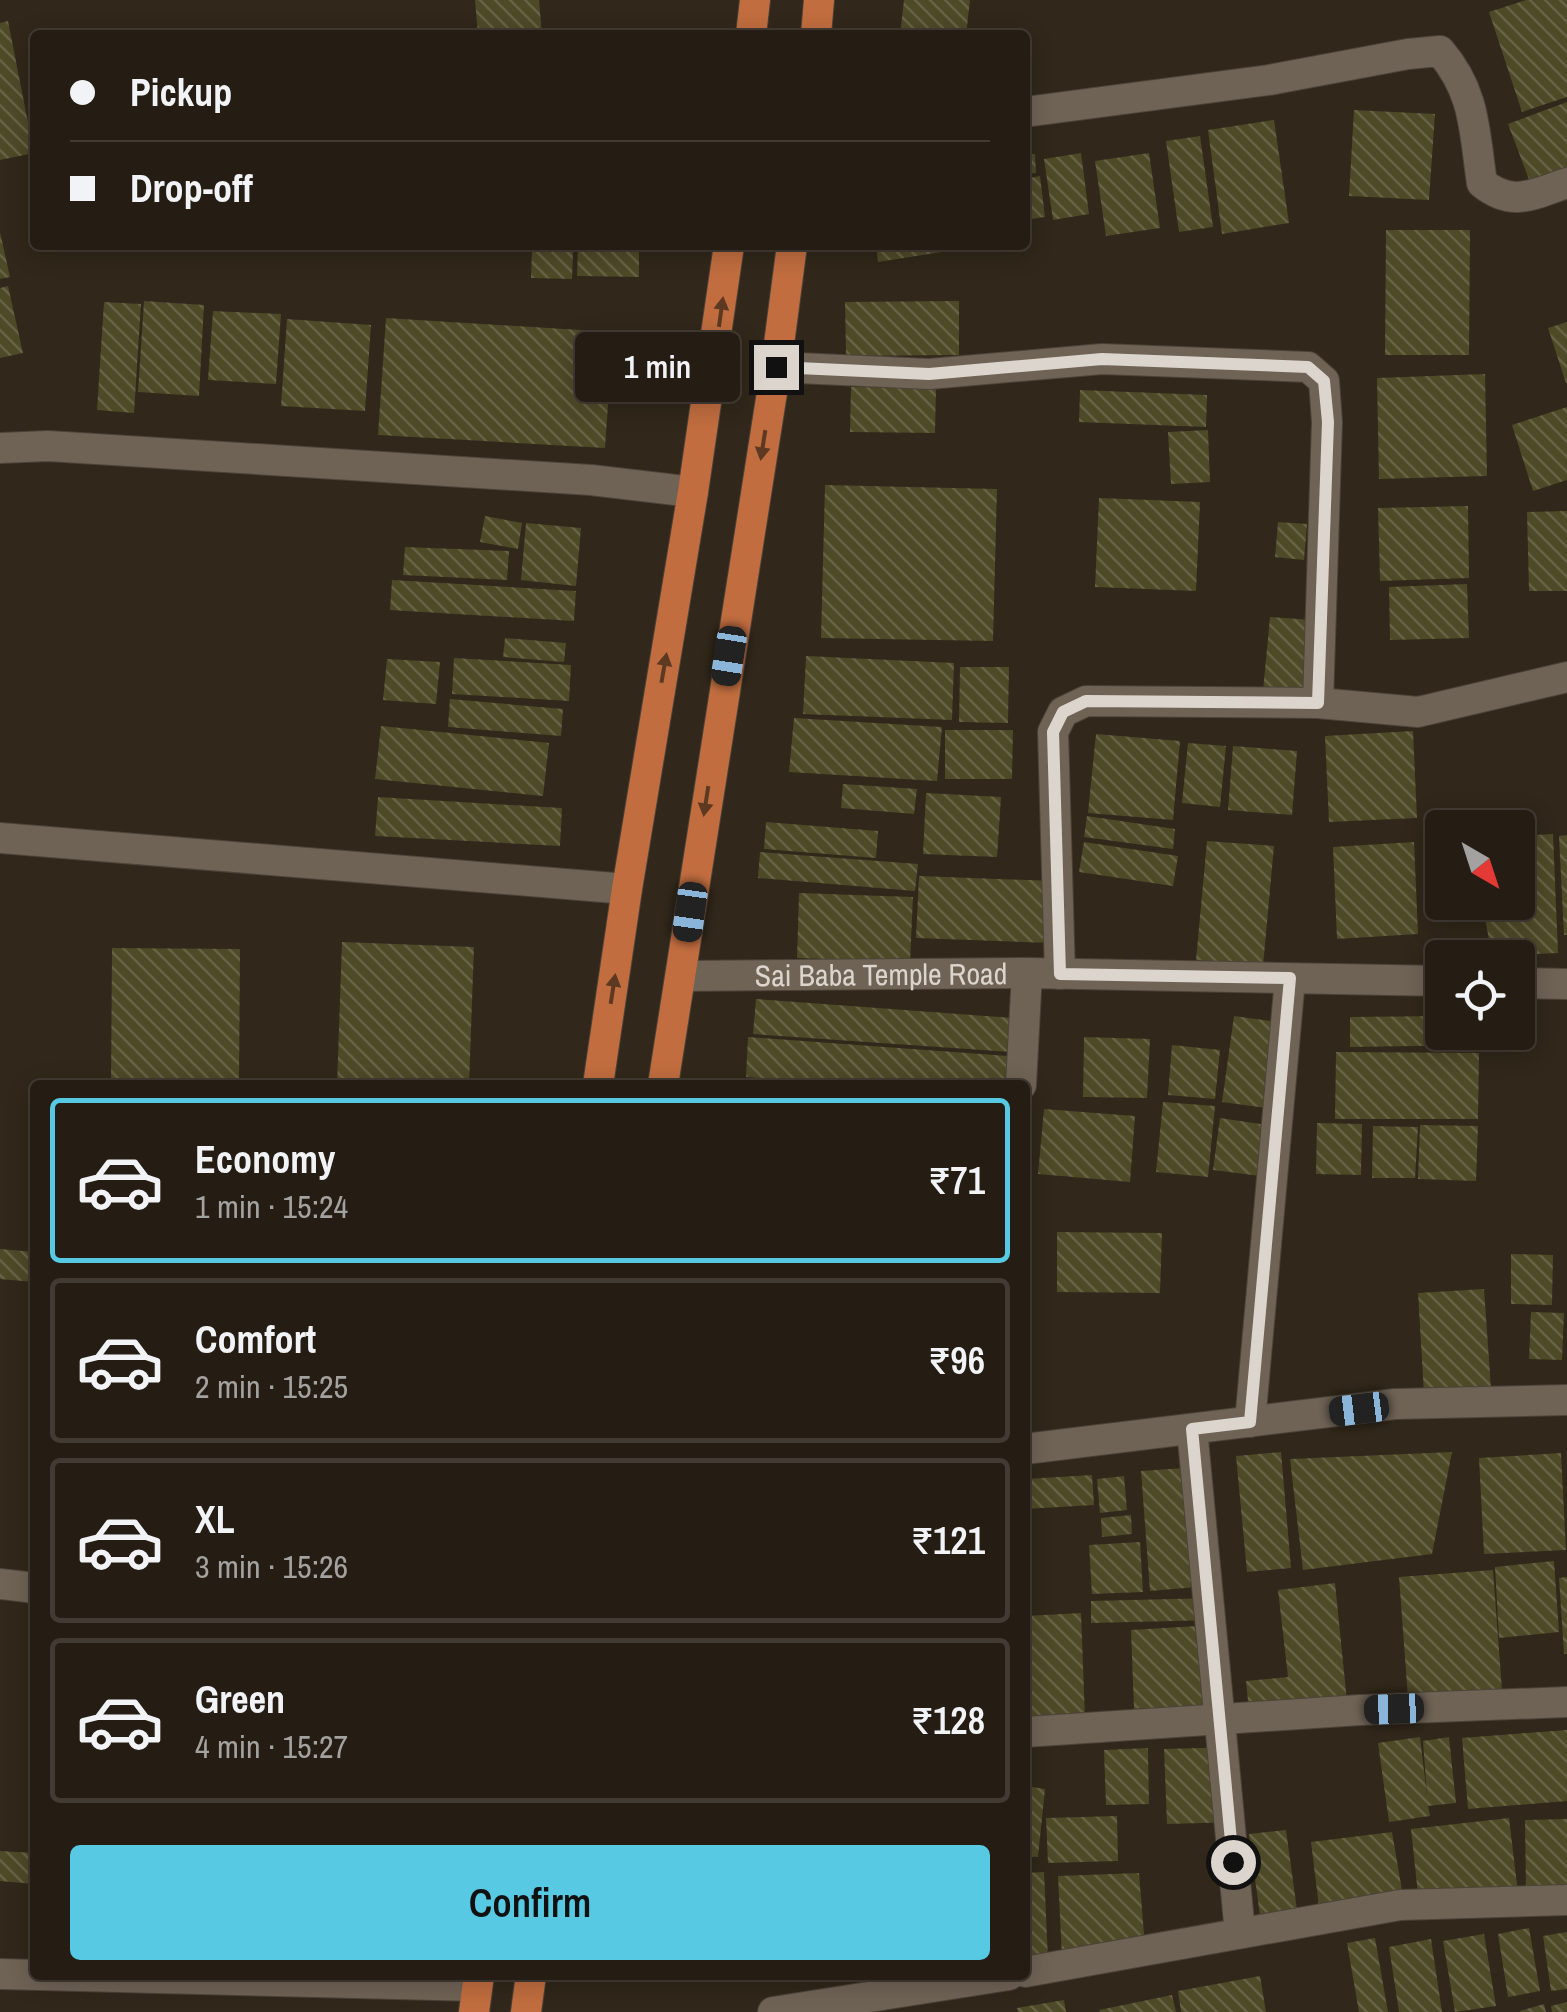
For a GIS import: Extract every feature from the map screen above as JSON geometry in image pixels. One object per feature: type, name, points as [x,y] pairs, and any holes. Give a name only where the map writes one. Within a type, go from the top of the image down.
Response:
[{"type":"main road","points":[[752,30],[755,0]]},
{"type":"main road","points":[[817,30],[820,0]]},
{"type":"main road","points":[[599,1080],[729,250]]},
{"type":"main road","points":[[664,1080],[791,250]]},
{"type":"main road","points":[[526,2012],[530,1980]]},
{"type":"street","points":[[1030,111],[1269,80],[1440,51],[1468,94],[1482,184],[1499,196],[1520,198],[1567,183]]},
{"type":"street","points":[[776,367],[929,374],[1102,359],[1308,367],[1324,381],[1328,422],[1318,703]]},
{"type":"street","points":[[0,448],[48,446],[590,480],[693,492]]},
{"type":"street","points":[[1060,974],[1053,732],[1063,712],[1086,701],[1318,703],[1418,712],[1567,676]]},
{"type":"street","points":[[0,838],[627,890]]},
{"type":"street","points":[[1021,1080],[1028,973]]},
{"type":"street","name":"Sai Baba Temple Road","points":[[681,976],[1028,973],[1425,981]]},
{"type":"street","points":[[1250,1422],[1290,978]]},
{"type":"street","points":[[1535,983],[1567,984]]},
{"type":"street","points":[[1030,1448],[1396,1404],[1567,1400]]},
{"type":"street","points":[[1192,1429],[1240,1934]]},
{"type":"street","points":[[0,1584],[30,1587]]},
{"type":"street","points":[[1030,1732],[1567,1702]]},
{"type":"street","points":[[1030,1971],[1400,1905],[1567,1900]]},
{"type":"street","points":[[0,1974],[30,1975]]},
{"type":"street","points":[[168,1980],[477,1991]]},
{"type":"street","points":[[774,2012],[806,2009],[866,1986],[945,1980]]},
{"type":"building","points":[[475,0],[539,0],[542,30],[478,30]]},
{"type":"building","points":[[904,0],[970,0],[967,30],[901,30]]},
{"type":"building","points":[[1526,0],[1567,0],[1567,97],[1522,112],[1489,12]]},
{"type":"building","points":[[8,21],[30,133],[30,154],[0,160],[0,23]]},
{"type":"building","points":[[1567,102],[1567,168],[1530,182],[1508,124]]},
{"type":"building","points":[[1354,110],[1435,114],[1429,200],[1349,196]]},
{"type":"building","points":[[1274,120],[1289,223],[1222,234],[1208,130]]},
{"type":"building","points":[[1200,136],[1213,227],[1179,232],[1166,141]]},
{"type":"building","points":[[1081,153],[1089,214],[1053,220],[1044,159]]},
{"type":"building","points":[[1149,153],[1160,228],[1106,236],[1095,161]]},
{"type":"building","points":[[1030,154],[1035,154],[1036,173],[1030,174]]},
{"type":"building","points":[[1040,176],[1045,217],[1030,219],[1030,178]]},
{"type":"building","points":[[1386,230],[1470,230],[1469,355],[1385,355]]},
{"type":"building","points":[[0,232],[10,277],[0,279]]},
{"type":"building","points":[[578,250],[639,250],[639,277],[577,276]]},
{"type":"building","points":[[877,250],[948,251],[878,262]]},
{"type":"building","points":[[532,251],[573,252],[572,279],[531,278]]},
{"type":"building","points":[[8,286],[23,353],[0,358],[0,288]]},
{"type":"building","points":[[144,301],[204,305],[199,396],[138,392]]},
{"type":"building","points":[[959,301],[959,355],[846,356],[845,302]]},
{"type":"building","points":[[104,302],[141,304],[134,413],[97,410]]},
{"type":"building","points":[[213,311],[281,314],[276,384],[208,380]]},
{"type":"building","points":[[386,318],[613,332],[605,448],[378,435]]},
{"type":"building","points":[[287,319],[371,325],[365,411],[281,406]]},
{"type":"building","points":[[1567,322],[1567,383],[1566,383],[1548,328]]},
{"type":"building","points":[[1485,374],[1487,476],[1379,479],[1377,378]]},
{"type":"building","points":[[851,387],[936,388],[935,433],[850,432]]},
{"type":"building","points":[[1080,390],[1207,395],[1206,427],[1079,422]]},
{"type":"building","points":[[1567,407],[1567,480],[1533,491],[1512,425]]},
{"type":"building","points":[[1208,430],[1210,482],[1171,484],[1168,432]]},
{"type":"building","points":[[825,485],[997,489],[993,641],[821,638]]},
{"type":"building","points":[[1099,498],[1200,502],[1196,591],[1095,587]]},
{"type":"building","points":[[1468,506],[1469,578],[1380,581],[1378,508]]},
{"type":"building","points":[[1567,511],[1567,591],[1529,591],[1527,512]]},
{"type":"building","points":[[485,516],[522,523],[518,549],[480,542]]},
{"type":"building","points":[[1278,522],[1307,524],[1304,560],[1275,557]]},
{"type":"building","points":[[526,523],[581,528],[576,586],[521,580]]},
{"type":"building","points":[[405,547],[509,551],[507,580],[403,575]]},
{"type":"building","points":[[392,580],[576,591],[574,621],[390,610]]},
{"type":"building","points":[[1467,584],[1469,638],[1390,640],[1389,587]]},
{"type":"building","points":[[1270,617],[1312,620],[1307,694],[1263,691]]},
{"type":"building","points":[[505,638],[566,643],[564,662],[503,657]]},
{"type":"building","points":[[806,656],[954,663],[952,720],[803,714]]},
{"type":"building","points":[[454,658],[571,665],[569,701],[452,694]]},
{"type":"building","points":[[387,659],[440,662],[436,704],[383,700]]},
{"type":"building","points":[[960,667],[1009,667],[1008,723],[959,722]]},
{"type":"building","points":[[450,699],[563,709],[561,736],[448,727]]},
{"type":"building","points":[[794,718],[942,727],[937,781],[789,772]]},
{"type":"building","points":[[381,726],[549,743],[543,796],[375,779]]},
{"type":"building","points":[[945,730],[1013,730],[1012,779],[945,779]]},
{"type":"building","points":[[1413,731],[1417,818],[1329,822],[1325,736]]},
{"type":"building","points":[[1096,734],[1180,741],[1173,820],[1088,813]]},
{"type":"building","points":[[1188,743],[1226,746],[1220,807],[1182,803]]},
{"type":"building","points":[[1233,746],[1297,751],[1292,815],[1228,810]]},
{"type":"building","points":[[843,784],[917,789],[914,814],[841,808]]},
{"type":"building","points":[[926,793],[1001,797],[997,857],[923,854]]},
{"type":"building","points":[[378,797],[562,808],[560,846],[375,836]]},
{"type":"building","points":[[1087,816],[1175,829],[1173,849],[1084,837]]},
{"type":"building","points":[[766,822],[878,831],[876,858],[764,849]]},
{"type":"building","points":[[1553,834],[1558,953],[1535,954],[1535,940],[1489,940],[1485,920],[1535,920],[1535,835]]},
{"type":"building","points":[[1567,835],[1567,935],[1564,935],[1559,836]]},
{"type":"building","points":[[1207,841],[1274,846],[1263,966],[1196,960]]},
{"type":"building","points":[[1084,842],[1178,856],[1173,886],[1079,872]]},
{"type":"building","points":[[1414,842],[1418,934],[1337,939],[1333,847]]},
{"type":"building","points":[[760,852],[918,864],[915,891],[758,878]]},
{"type":"building","points":[[919,876],[1053,881],[1050,943],[916,938]]},
{"type":"building","points":[[799,893],[913,897],[910,962],[797,958]]},
{"type":"building","points":[[342,942],[474,947],[469,1080],[337,1080]]},
{"type":"building","points":[[112,948],[240,949],[239,1080],[111,1080]]},
{"type":"building","points":[[756,999],[1013,1018],[1011,1052],[753,1034]]},
{"type":"building","points":[[1234,1016],[1277,1022],[1266,1108],[1222,1102]]},
{"type":"building","points":[[1425,1016],[1425,1046],[1350,1047],[1350,1017]]},
{"type":"building","points":[[748,1037],[1008,1056],[1006,1080],[746,1077]]},
{"type":"building","points":[[1084,1037],[1150,1039],[1147,1098],[1083,1097]]},
{"type":"building","points":[[1172,1045],[1220,1050],[1215,1099],[1168,1095]]},
{"type":"building","points":[[1336,1052],[1479,1053],[1478,1119],[1335,1119]]},
{"type":"building","points":[[1163,1102],[1215,1106],[1208,1177],[1156,1172]]},
{"type":"building","points":[[1044,1109],[1135,1116],[1130,1182],[1038,1174]]},
{"type":"building","points":[[1220,1118],[1274,1126],[1268,1177],[1213,1170]]},
{"type":"building","points":[[1317,1123],[1362,1124],[1361,1175],[1316,1174]]},
{"type":"building","points":[[1420,1125],[1478,1126],[1476,1181],[1418,1179]]},
{"type":"building","points":[[1373,1126],[1418,1127],[1415,1178],[1372,1178]]},
{"type":"building","points":[[1057,1232],[1162,1233],[1160,1293],[1057,1292]]},
{"type":"building","points":[[0,1249],[30,1252],[30,1282],[0,1279]]},
{"type":"building","points":[[1511,1254],[1553,1255],[1552,1305],[1511,1304]]},
{"type":"building","points":[[1484,1289],[1491,1388],[1424,1393],[1418,1293]]},
{"type":"building","points":[[1531,1312],[1564,1313],[1562,1360],[1529,1359]]},
{"type":"building","points":[[1281,1452],[1291,1568],[1247,1572],[1236,1456]]},
{"type":"building","points":[[1452,1452],[1432,1554],[1303,1570],[1290,1459]]},
{"type":"building","points":[[1561,1453],[1566,1550],[1484,1554],[1479,1458]]},
{"type":"building","points":[[1199,1467],[1209,1586],[1150,1591],[1141,1471]]},
{"type":"building","points":[[1092,1475],[1094,1505],[1030,1509],[1030,1479]]},
{"type":"building","points":[[1124,1476],[1127,1510],[1100,1513],[1097,1479]]},
{"type":"building","points":[[1131,1515],[1132,1534],[1102,1537],[1101,1518]]},
{"type":"building","points":[[1140,1542],[1143,1592],[1092,1594],[1089,1545]]},
{"type":"building","points":[[1554,1561],[1559,1632],[1499,1638],[1495,1567]]},
{"type":"building","points":[[1493,1570],[1502,1690],[1408,1698],[1399,1577]]},
{"type":"building","points":[[1567,1577],[1567,1654],[1564,1654],[1559,1578]]},
{"type":"building","points":[[1335,1583],[1348,1711],[1250,1721],[1246,1681],[1288,1677],[1278,1590]]},
{"type":"building","points":[[1214,1598],[1215,1620],[1091,1623],[1091,1601]]},
{"type":"building","points":[[1081,1613],[1085,1718],[1030,1721],[1030,1616]]},
{"type":"building","points":[[1214,1625],[1218,1705],[1134,1709],[1131,1630]]},
{"type":"building","points":[[1567,1730],[1567,1801],[1468,1809],[1462,1738]]},
{"type":"building","points":[[1420,1737],[1427,1796],[1423,1741],[1449,1737],[1456,1803],[1428,1806],[1430,1816],[1389,1822],[1378,1743]]},
{"type":"building","points":[[1237,1747],[1239,1822],[1167,1824],[1164,1749]]},
{"type":"building","points":[[1148,1748],[1149,1804],[1106,1805],[1104,1750]]},
{"type":"building","points":[[1030,1787],[1045,1789],[1038,1857],[1030,1856]]},
{"type":"building","points":[[1117,1816],[1118,1861],[1048,1863],[1046,1818]]},
{"type":"building","points":[[1509,1818],[1518,1893],[1419,1904],[1411,1829]]},
{"type":"building","points":[[1567,1819],[1567,1892],[1526,1893],[1525,1820]]},
{"type":"building","points":[[1286,1830],[1297,1910],[1260,1916],[1249,1834]]},
{"type":"building","points":[[1392,1832],[1403,1896],[1320,1915],[1311,1842]]},
{"type":"building","points":[[0,1851],[30,1853],[30,1884],[0,1881]]},
{"type":"building","points":[[1044,1872],[1048,1959],[1030,1960],[1030,1873]]},
{"type":"building","points":[[1139,1873],[1145,1946],[1062,1957],[1058,1876]]},
{"type":"building","points":[[1529,1928],[1540,1991],[1508,1997],[1498,1934]]},
{"type":"building","points":[[1567,1932],[1567,1989],[1551,1991],[1543,1936]]},
{"type":"building","points":[[1484,1934],[1496,2006],[1455,2012],[1443,1941]]},
{"type":"building","points":[[1375,1938],[1388,2012],[1359,2012],[1347,1943]]},
{"type":"building","points":[[1431,1939],[1442,2012],[1399,2012],[1389,1947]]},
{"type":"building","points":[[1260,1976],[1266,2012],[1181,2012],[1178,1991]]},
{"type":"building","points":[[1172,1995],[1176,2012],[1099,2010]]},
{"type":"building","points":[[1064,2000],[1066,2012],[1018,2012],[1017,2008]]},
{"type":"building","points":[[1567,2002],[1567,2012],[1552,2012],[1551,2006]]},
{"type":"building","points":[[1544,2004],[1546,2012],[1520,2012],[1520,2011]]},
{"type":"route","points":[[776,367],[929,374],[1102,359],[1308,367],[1324,381],[1328,422],[1318,703],[1086,701],[1063,712],[1053,732],[1060,974],[1290,978],[1250,1422],[1192,1429],[1233,1862]]}]
